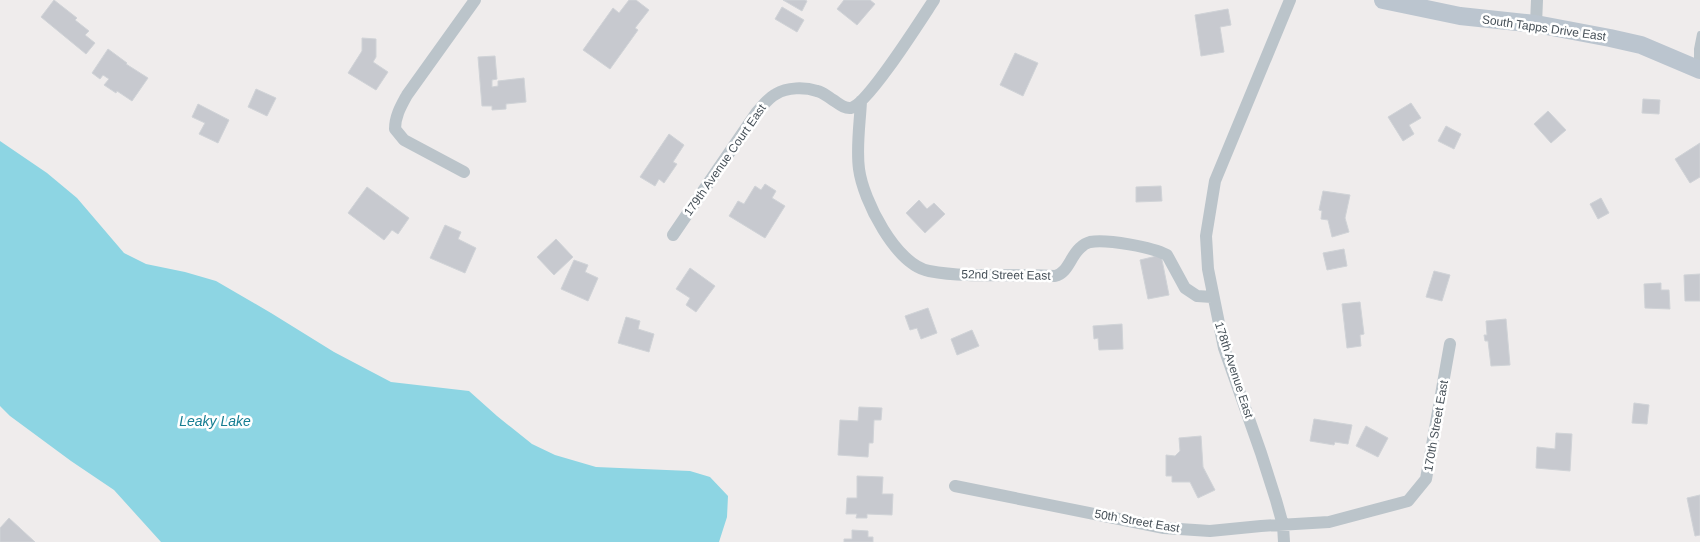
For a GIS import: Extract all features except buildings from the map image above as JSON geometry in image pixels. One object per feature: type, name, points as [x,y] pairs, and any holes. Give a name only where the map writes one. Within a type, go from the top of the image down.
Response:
[{"type":"street","points":[[464,172],[404,140],[395,129],[395,123],[398,110],[407,95],[475,0]]},
{"type":"street","points":[[861,100],[870,92],[934,0]]},
{"type":"street","name":"178th Avenue East","points":[[1284,542],[1283,525],[1261,453],[1224,348],[1212,297],[1206,236],[1215,181],[1290,0]]},
{"type":"street","name":"South Tapps Drive East","points":[[1383,0],[1460,16],[1536,24],[1610,38],[1641,45],[1698,70]]},
{"type":"street","points":[[1536,24],[1537,0]]},
{"type":"street","name":"179th Avenue Court East","points":[[672,236],[757,112],[775,94],[795,89],[819,91],[845,107],[850,108],[861,100]]},
{"type":"street","name":"52nd Street East","points":[[861,100],[859,168],[862,186],[868,202],[895,246],[916,267],[929,271],[972,277],[1055,276],[1063,273],[1074,254],[1086,244],[1091,242],[1113,243],[1149,249],[1168,255],[1185,288],[1196,296],[1212,297]]},
{"type":"street","name":"170th Street East","points":[[1408,501],[1426,479],[1450,344]]},
{"type":"street","name":"50th Street East","points":[[955,486],[1164,528],[1210,531],[1330,522],[1408,501]]},
{"type":"lane","points":[[1698,70],[1697,49],[1700,34]]},
{"type":"water","name":"Leaky Lake","points":[[0,141],[47,173],[77,198],[124,253],[146,264],[216,281],[334,352],[391,382],[469,391],[532,444],[555,455],[596,467],[690,471],[710,477],[728,496],[727,517],[719,542],[161,542],[114,490],[71,461],[10,416],[0,406]]}]
